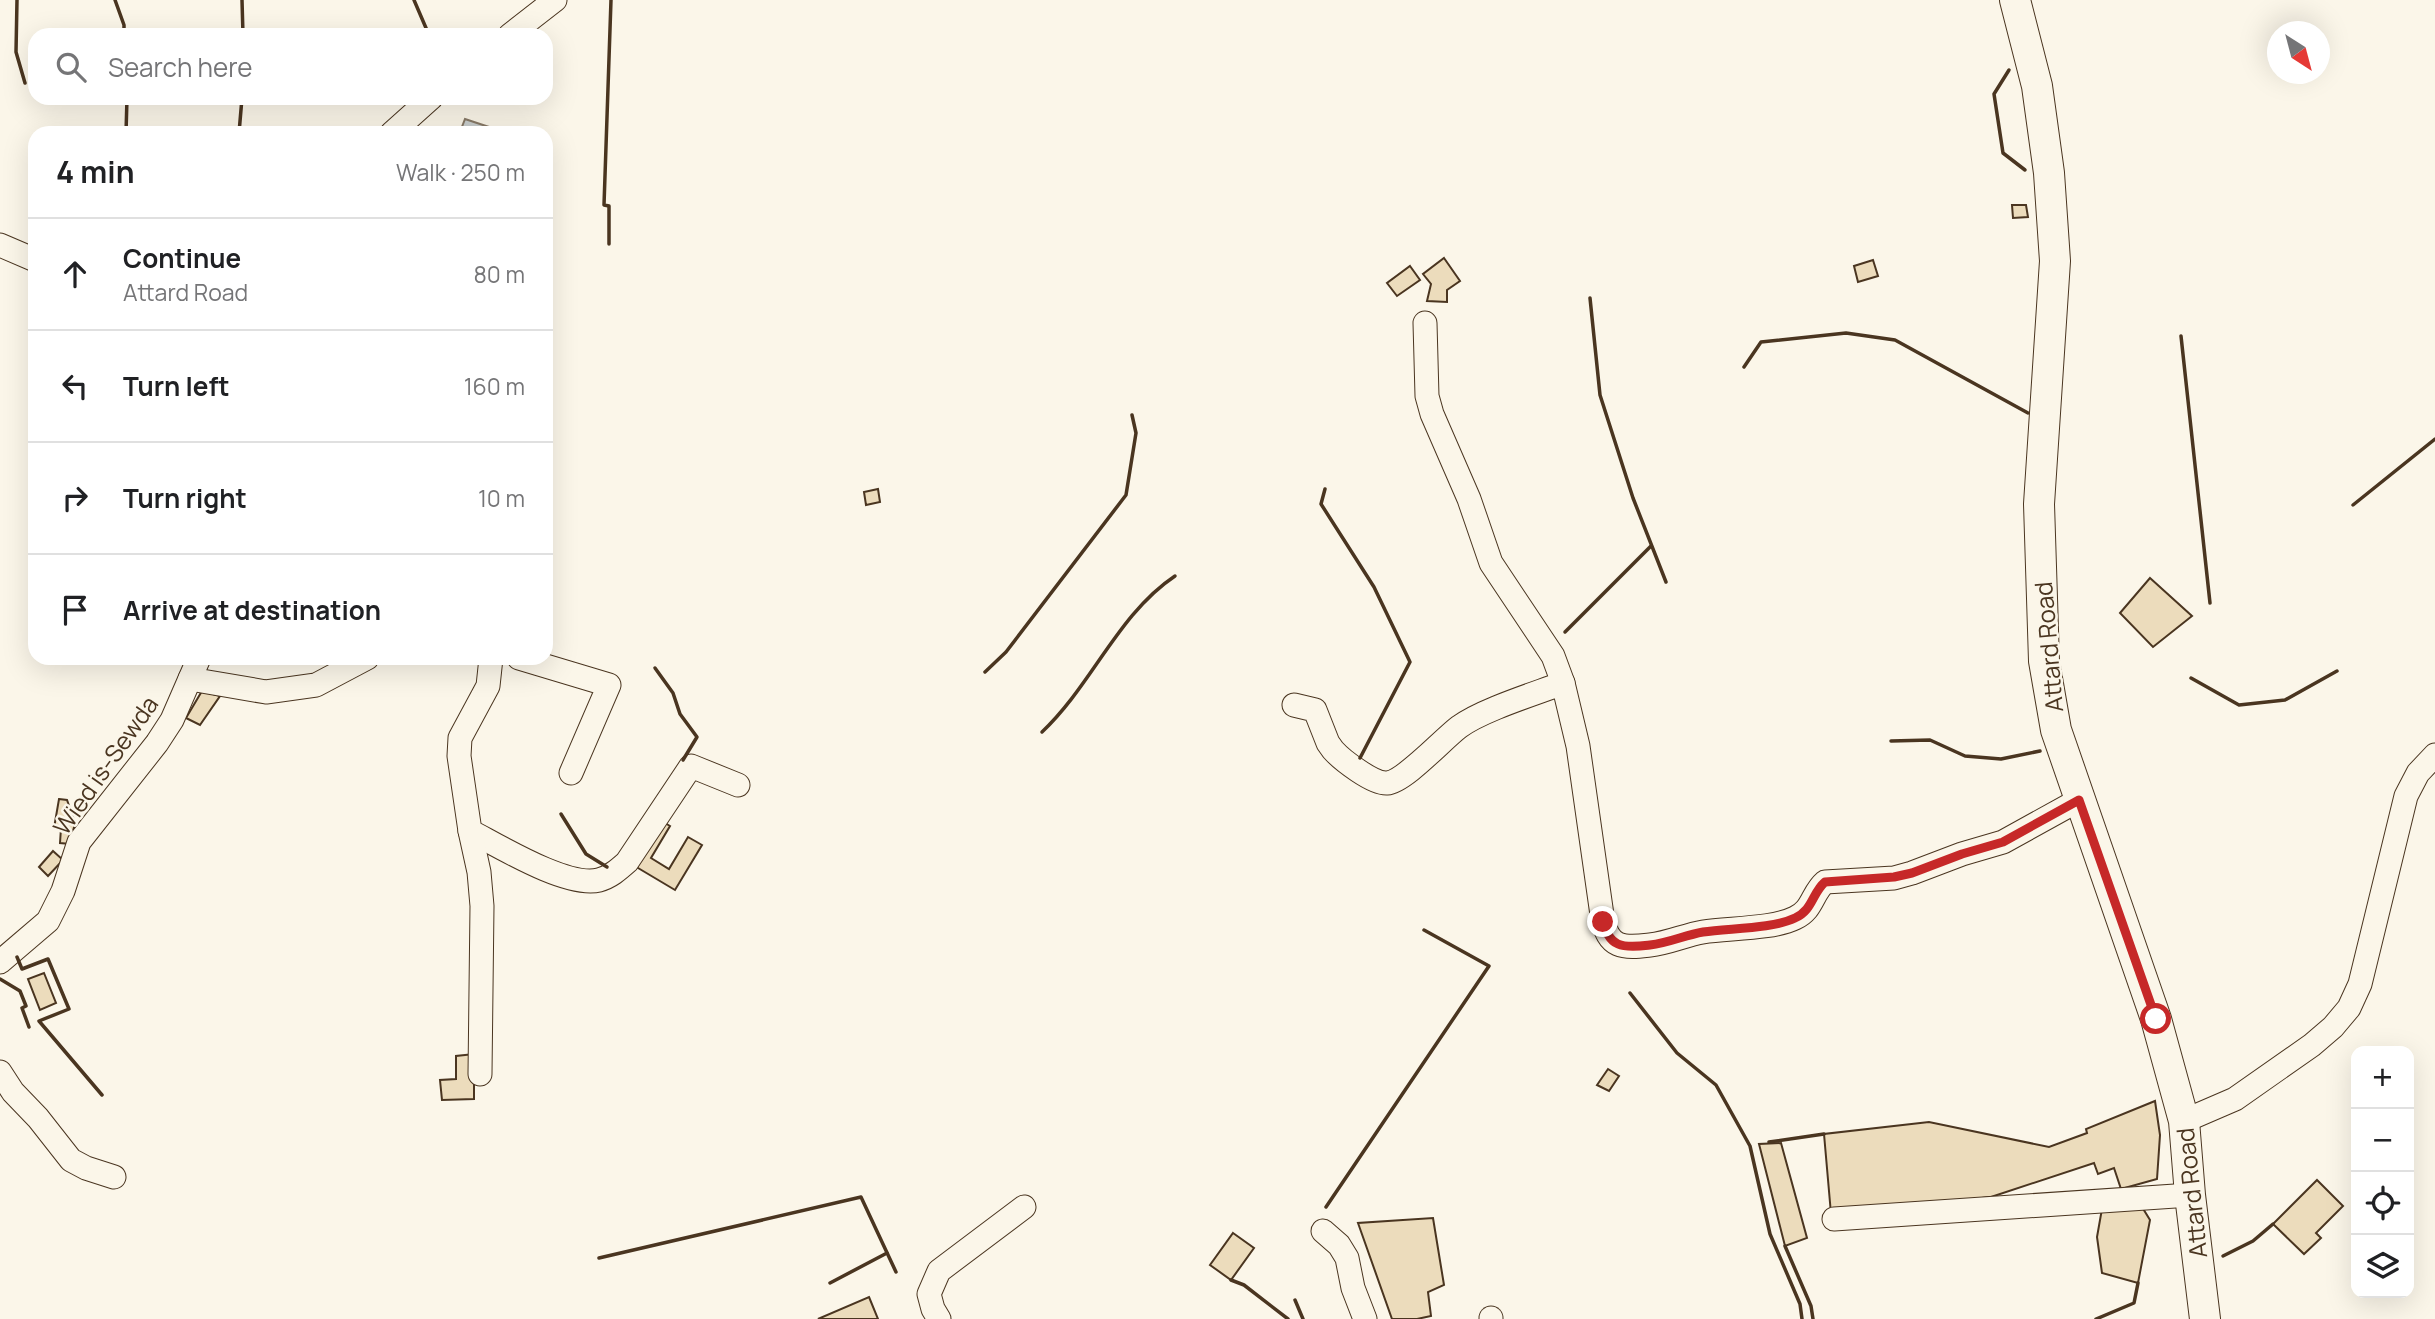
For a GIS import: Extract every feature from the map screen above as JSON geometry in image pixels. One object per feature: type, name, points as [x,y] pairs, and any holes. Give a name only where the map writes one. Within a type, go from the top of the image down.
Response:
[{"type":"main road","name":"Attard Road","points":[[2015,0],[2037,86],[2049,173],[2054,261],[2039,504],[2045,661],[2056,730],[2156,1019],[2184,1121],[2205,1319]]},
{"type":"street","points":[[518,28],[551,1]]},
{"type":"street","points":[[400,126],[423,105]]},
{"type":"street","points":[[0,245],[28,257]]},
{"type":"street","points":[[1425,323],[1427,397],[1432,414],[1469,499],[1491,563],[1553,656],[1563,683],[1578,746],[1603,922],[1611,940],[1618,944],[1651,945],[1703,932],[1787,922],[1804,913],[1811,905],[1818,888],[1825,882],[1894,877],[1912,873],[2003,842],[2079,800]]},
{"type":"street","points":[[195,668],[266,692],[316,685],[355,665]]},
{"type":"street","points":[[480,1074],[482,906],[479,872],[459,756],[460,738],[488,686],[490,665]]},
{"type":"street","points":[[542,665],[609,685],[572,773]]},
{"type":"street","name":"Wied is-Sewda","points":[[0,962],[48,921],[63,891],[79,842],[157,743],[172,720],[195,668]]},
{"type":"street","points":[[1294,705],[1315,710],[1333,750],[1374,780],[1383,783],[1399,778],[1469,721],[1563,683]]},
{"type":"street","points":[[2184,1121],[2235,1099],[2251,1088],[2312,1045],[2333,1027],[2349,1007],[2360,984],[2406,796],[2418,773],[2435,755]]},
{"type":"street","points":[[470,831],[536,866],[580,879],[597,881],[613,874],[627,862],[691,766],[738,785]]},
{"type":"street","points":[[0,1072],[13,1092],[38,1118],[71,1160],[114,1177]]},
{"type":"street","points":[[1835,1219],[2190,1195]]},
{"type":"street","points":[[939,1319],[929,1294],[939,1271],[1024,1207]]},
{"type":"street","points":[[1323,1231],[1339,1245],[1347,1258],[1353,1288],[1364,1319]]},
{"type":"shaded area","points":[[465,119],[486,126],[462,126]]},
{"type":"building","points":[[2012,205],[2026,205],[2028,217],[2013,218]]},
{"type":"building","points":[[1444,258],[1460,281],[1447,290],[1447,302],[1427,301],[1431,284],[1423,274]]},
{"type":"building","points":[[1873,260],[1878,276],[1858,282],[1854,266]]},
{"type":"building","points":[[1410,266],[1420,280],[1397,296],[1387,283]]},
{"type":"building","points":[[878,489],[880,502],[866,505],[864,492]]},
{"type":"building","points":[[2150,578],[2192,616],[2153,647],[2120,613]]},
{"type":"building","points":[[202,691],[220,696],[200,725],[186,718]]},
{"type":"building","points":[[59,799],[67,800],[75,823],[70,844],[60,843],[61,828],[54,828]]},
{"type":"building","points":[[660,820],[670,826],[651,858],[669,869],[688,837],[702,845],[675,890],[633,865]]},
{"type":"building","points":[[53,851],[63,860],[48,876],[39,867]]},
{"type":"building","points":[[44,973],[56,1003],[40,1010],[28,979]]},
{"type":"building","points":[[474,1054],[474,1099],[442,1100],[440,1080],[456,1079],[456,1056]]},
{"type":"building","points":[[1608,1069],[1619,1076],[1609,1091],[1597,1085]]},
{"type":"building","points":[[2155,1101],[2160,1135],[2157,1179],[2121,1189],[2114,1168],[2098,1174],[2094,1163],[1991,1197],[1831,1214],[1824,1134],[1929,1122],[2049,1147],[2087,1133],[2086,1129]]},
{"type":"building","points":[[1781,1143],[1807,1238],[1785,1246],[1759,1144]]},
{"type":"building","points":[[2317,1180],[2343,1206],[2316,1233],[2321,1238],[2304,1254],[2273,1224]]},
{"type":"building","points":[[2103,1203],[2142,1207],[2150,1220],[2138,1283],[2102,1273],[2097,1237]]},
{"type":"building","points":[[1433,1218],[1444,1285],[1428,1292],[1431,1316],[1392,1319],[1358,1223]]},
{"type":"building","points":[[1233,1233],[1254,1248],[1231,1280],[1210,1265]]},
{"type":"building","points":[[869,1297],[878,1319],[818,1319]]},
{"type":"wall","points":[[17,0],[16,52],[25,83]]},
{"type":"wall","points":[[115,0],[124,28]]},
{"type":"wall","points":[[242,0],[243,28]]},
{"type":"wall","points":[[414,0],[426,28]]},
{"type":"wall","points":[[609,244],[609,206],[604,205],[611,0]]},
{"type":"wall","points":[[2009,70],[1994,94],[2003,153],[2025,170]]},
{"type":"wall","points":[[126,126],[127,105]]},
{"type":"wall","points":[[240,126],[241,105]]},
{"type":"wall","points":[[1590,298],[1600,395],[1633,498],[1666,582]]},
{"type":"wall","points":[[1744,367],[1761,342],[1846,333],[1895,340],[2028,413]]},
{"type":"wall","points":[[2181,336],[2210,603]]},
{"type":"wall","points":[[985,672],[1006,652],[1126,495],[1136,433],[1132,415]]},
{"type":"wall","points":[[2353,505],[2435,439]]},
{"type":"wall","points":[[1325,489],[1321,504],[1374,587],[1410,662],[1360,758]]},
{"type":"wall","points":[[1565,632],[1651,546]]},
{"type":"wall","points":[[1042,732],[1076,693],[1137,610],[1175,576]]},
{"type":"wall","points":[[655,668],[673,693],[680,714],[697,737],[683,760]]},
{"type":"wall","points":[[2191,678],[2239,705],[2285,700],[2337,671]]},
{"type":"wall","points":[[1891,741],[1930,740],[1965,756],[2001,759],[2040,751]]},
{"type":"wall","points":[[561,814],[586,854],[607,867]]},
{"type":"wall","points":[[1326,1207],[1489,966],[1424,930]]},
{"type":"wall","points":[[17,957],[22,969],[48,959],[69,1009],[39,1021],[102,1095]]},
{"type":"wall","points":[[0,979],[20,991],[26,1006],[22,1008],[29,1027]]},
{"type":"wall","points":[[1630,993],[1677,1053],[1716,1085],[1750,1146],[1770,1234],[1800,1304],[1802,1319]]},
{"type":"wall","points":[[1769,1142],[1824,1134]]},
{"type":"wall","points":[[599,1258],[861,1197],[896,1272]]},
{"type":"wall","points":[[2223,1256],[2253,1241],[2273,1224]]},
{"type":"wall","points":[[1785,1246],[1811,1306],[1813,1319]]},
{"type":"wall","points":[[830,1283],[887,1253]]},
{"type":"wall","points":[[1231,1280],[1244,1285],[1288,1319]]},
{"type":"wall","points":[[2096,1319],[2134,1303],[2138,1283]]},
{"type":"wall","points":[[1295,1300],[1303,1319]]},
{"type":"route","points":[[1603,922],[1611,940],[1627,946],[1651,945],[1703,932],[1787,922],[1804,913],[1811,905],[1818,888],[1825,882],[1894,877],[1912,873],[2003,842],[2079,800],[2156,1019]]}]
